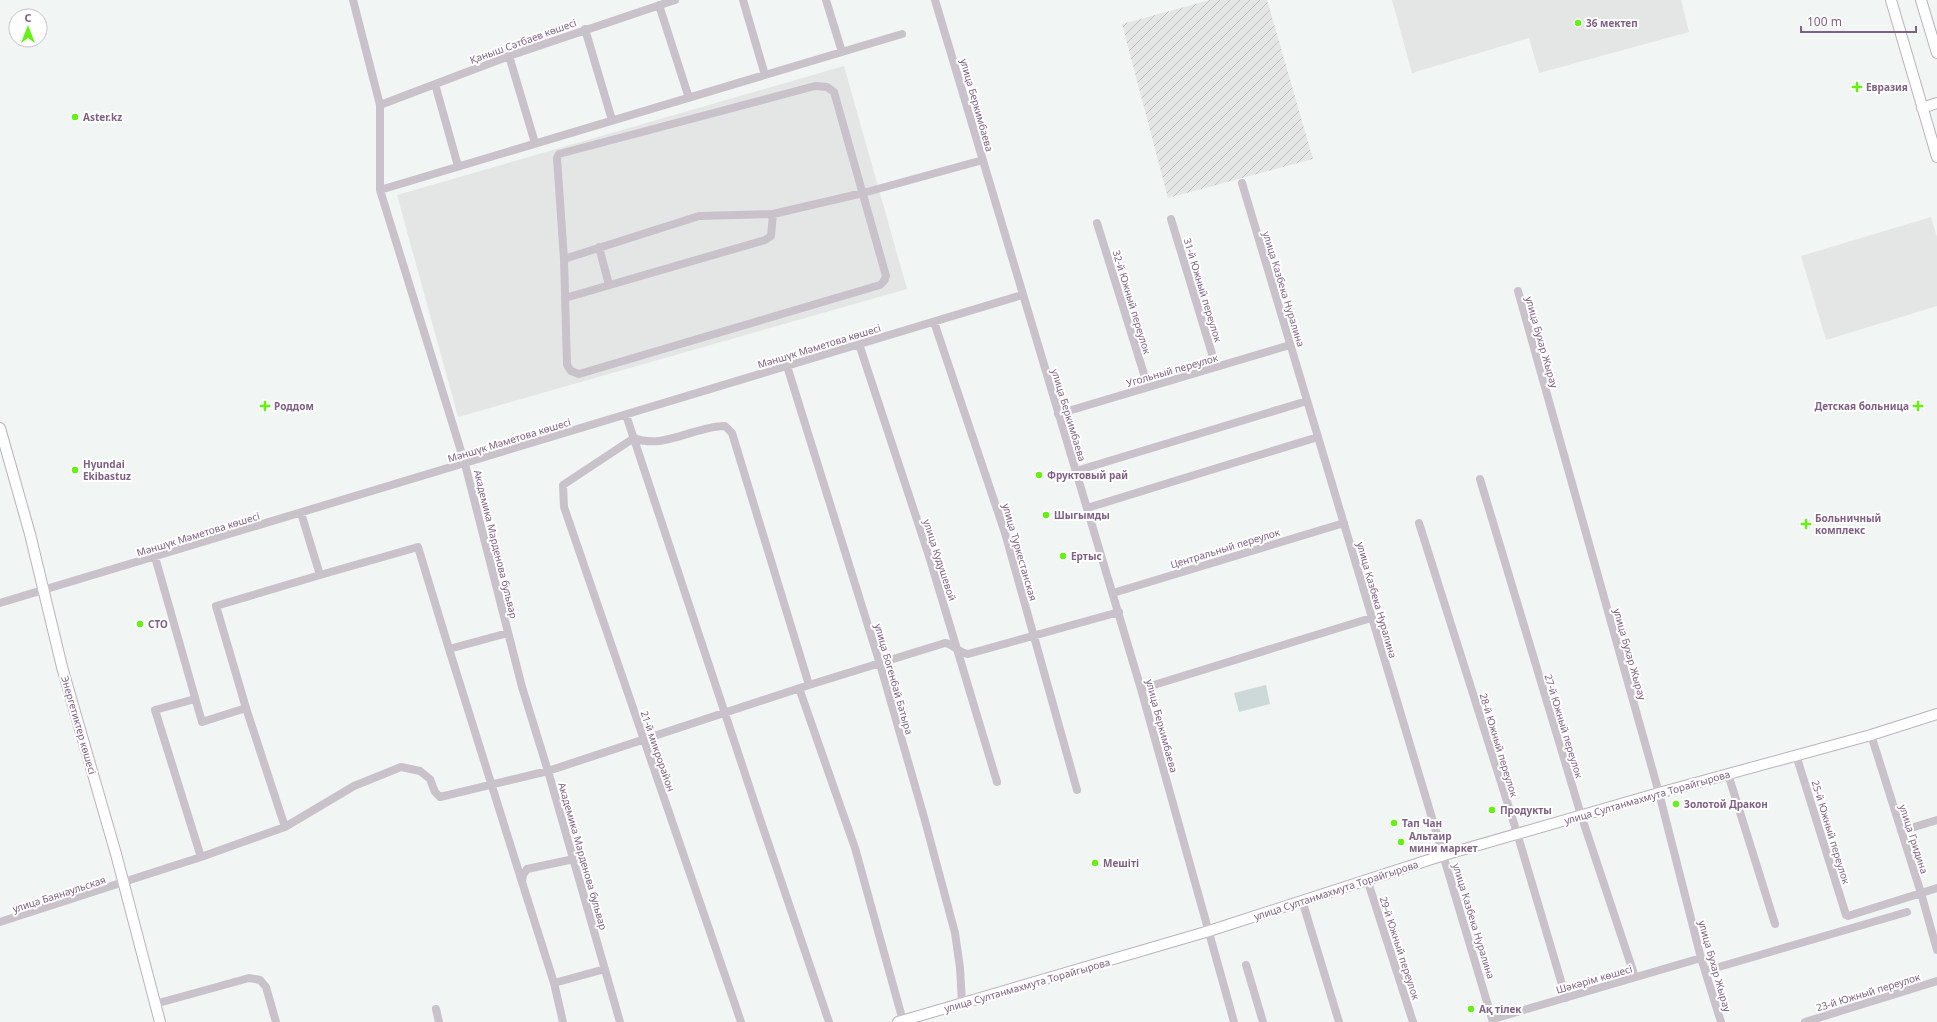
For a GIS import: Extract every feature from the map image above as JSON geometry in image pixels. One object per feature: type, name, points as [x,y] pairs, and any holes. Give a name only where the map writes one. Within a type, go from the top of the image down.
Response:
[{"type":"main road","points":[[1891,0],[1937,156]]},
{"type":"main road","points":[[1921,0],[1937,53]]},
{"type":"main road","points":[[1922,108],[1937,103]]},
{"type":"main road","name":"Энергетиктер көшесі","points":[[0,428],[62,667],[123,883],[160,1022]]},
{"type":"main road","name":"улица Султанмахмута Торайгырова","points":[[900,1021],[1209,932],[1367,879],[1516,833],[1871,734],[1937,714]]},
{"type":"street","name":"Академика Марденова бульвар","points":[[352,0],[380,105],[380,190],[465,464],[522,687],[574,859],[620,1022]]},
{"type":"street","name":"Қаныш Сәтбаев көшесі","points":[[380,105],[509,56],[585,29],[675,0]]},
{"type":"street","points":[[743,0],[765,76]]},
{"type":"street","points":[[826,0],[842,52]]},
{"type":"street","name":"улица Беркимбаева","points":[[936,0],[1022,295],[1119,612],[1234,1022]]},
{"type":"street","points":[[659,5],[689,98]]},
{"type":"street","points":[[585,29],[612,120]]},
{"type":"street","points":[[380,190],[902,34]]},
{"type":"street","points":[[509,56],[535,143]]},
{"type":"street","points":[[435,84],[458,166]]},
{"type":"street","points":[[815,86],[827,87],[834,92],[862,193],[886,276],[884,281],[880,284],[579,374],[571,371],[568,365],[564,259],[557,158],[560,154],[815,86]]},
{"type":"street","points":[[564,259],[699,216],[773,214],[862,193],[983,160]]},
{"type":"street","name":"улица Казбека Нуралина","points":[[1242,183],[1371,618],[1493,1021]]},
{"type":"street","points":[[565,298],[765,240],[771,236],[773,214]]},
{"type":"street","name":"31-й Южный переулок","points":[[1171,219],[1216,367]]},
{"type":"street","name":"32-й Южный переулок","points":[[1097,223],[1148,387]]},
{"type":"street","points":[[599,247],[609,285]]},
{"type":"street","name":"улица Бухар Жырау","points":[[1518,291],[1659,792],[1701,958],[1721,1022]]},
{"type":"street","name":"Мәншүк Мәметова көшесі","points":[[0,603],[1022,295]]},
{"type":"street","name":"улица Туркестанская","points":[[934,322],[1005,532],[1077,790]]},
{"type":"street","name":"улица Кудушевой","points":[[859,344],[958,651],[997,782]]},
{"type":"street","name":"Угольный переулок","points":[[1058,414],[1290,345]]},
{"type":"street","name":"улица Богенбай Батыра","points":[[787,366],[880,664],[955,933],[960,968],[962,1003]]},
{"type":"street","points":[[1076,471],[1307,401]]},
{"type":"street","points":[[626,415],[724,712],[830,1022]]},
{"type":"street","points":[[634,438],[644,442],[677,437],[714,426],[725,426],[732,433],[809,685]]},
{"type":"street","points":[[1087,508],[1318,437]]},
{"type":"street","name":"21-й микрорайон","points":[[634,438],[563,485],[564,507],[740,1022]]},
{"type":"street","name":"27-й Южный переулок","points":[[1480,479],[1580,815],[1634,977]]},
{"type":"street","points":[[301,513],[320,575]]},
{"type":"street","name":"Центральный переулок","points":[[1113,593],[1344,523]]},
{"type":"street","name":"28-й Южный переулок","points":[[1419,523],[1566,998]]},
{"type":"street","points":[[285,827],[246,708],[216,606],[418,547],[554,983],[563,1022]]},
{"type":"street","points":[[155,557],[202,722],[246,708]]},
{"type":"street","points":[[492,783],[548,771],[724,712],[945,643],[953,646],[958,651],[968,654],[1119,612]]},
{"type":"street","points":[[1141,688],[1371,618]]},
{"type":"street","points":[[450,649],[508,633]]},
{"type":"street","points":[[799,688],[854,848],[900,1021]]},
{"type":"street","points":[[195,699],[156,710],[201,857]]},
{"type":"street","name":"улица Гридина","points":[[1871,734],[1921,893],[1937,950]]},
{"type":"street","name":"25-й Южный переулок","points":[[1796,755],[1846,915],[1848,916],[1921,893]]},
{"type":"street","name":"улица Баянаульская","points":[[0,922],[123,883],[285,827],[354,786],[401,767],[420,771],[430,778],[435,792],[440,797],[492,783]]},
{"type":"street","points":[[1728,774],[1775,924]]},
{"type":"street","points":[[1901,831],[1937,820]]},
{"type":"street","points":[[522,882],[523,875],[527,869],[574,859]]},
{"type":"street","name":"29-й Южный переулок","points":[[1367,879],[1413,1022]]},
{"type":"street","points":[[1921,893],[1937,888]]},
{"type":"street","points":[[1302,900],[1339,1022]]},
{"type":"street","points":[[1705,970],[1908,912]]},
{"type":"street","name":"Шәкәрім көшесі","points":[[1493,1021],[1634,977],[1701,958]]},
{"type":"street","points":[[1246,965],[1263,1022]]},
{"type":"street","points":[[554,983],[605,969]]},
{"type":"street","points":[[155,1004],[249,978],[260,980],[266,987],[276,1022]]},
{"type":"street","name":"23-й Южный переулок","points":[[1806,1022],[1937,981]]},
{"type":"street","points":[[436,1009],[439,1022]]},
{"type":"shaded area","points":[[1210,0],[1267,0],[1313,159],[1168,198],[1122,24]]},
{"type":"shaded area","points":[[1392,0],[1681,0],[1689,32],[1539,73],[1529,38],[1412,73]]},
{"type":"shaded area","points":[[844,66],[907,289],[458,417],[397,195]]},
{"type":"shaded area","points":[[1931,217],[1937,237],[1937,306],[1826,340],[1801,256]]},
{"type":"shaded area","points":[[1266,685],[1270,704],[1239,712],[1234,693]]},
{"type":"place","name":"36 мектеп","points":[[1578,23]]},
{"type":"place","name":"Евразия","points":[[1857,87]]},
{"type":"place","name":"Aster.kz","points":[[75,117]]},
{"type":"place","name":"Роддом","points":[[265,406]]},
{"type":"place","name":"Детская больница","points":[[1918,406]]},
{"type":"place","name":"Hyundai Ekibastuz","points":[[75,470]]},
{"type":"place","name":"Фруктовый рай","points":[[1039,475]]},
{"type":"place","name":"Шыгымды","points":[[1046,515]]},
{"type":"place","name":"Больничный комплекс","points":[[1806,524]]},
{"type":"place","name":"Ертыс","points":[[1063,556]]},
{"type":"place","name":"СТО","points":[[140,624]]},
{"type":"place","name":"Золотой Дракон","points":[[1676,804]]},
{"type":"place","name":"Продукты","points":[[1492,810]]},
{"type":"place","name":"Тап Чан","points":[[1394,823]]},
{"type":"place","name":"Альтаир мини маркет","points":[[1401,842]]},
{"type":"place","name":"Мешіті","points":[[1095,863]]},
{"type":"place","name":"Ақ тілек","points":[[1471,1009]]}]
